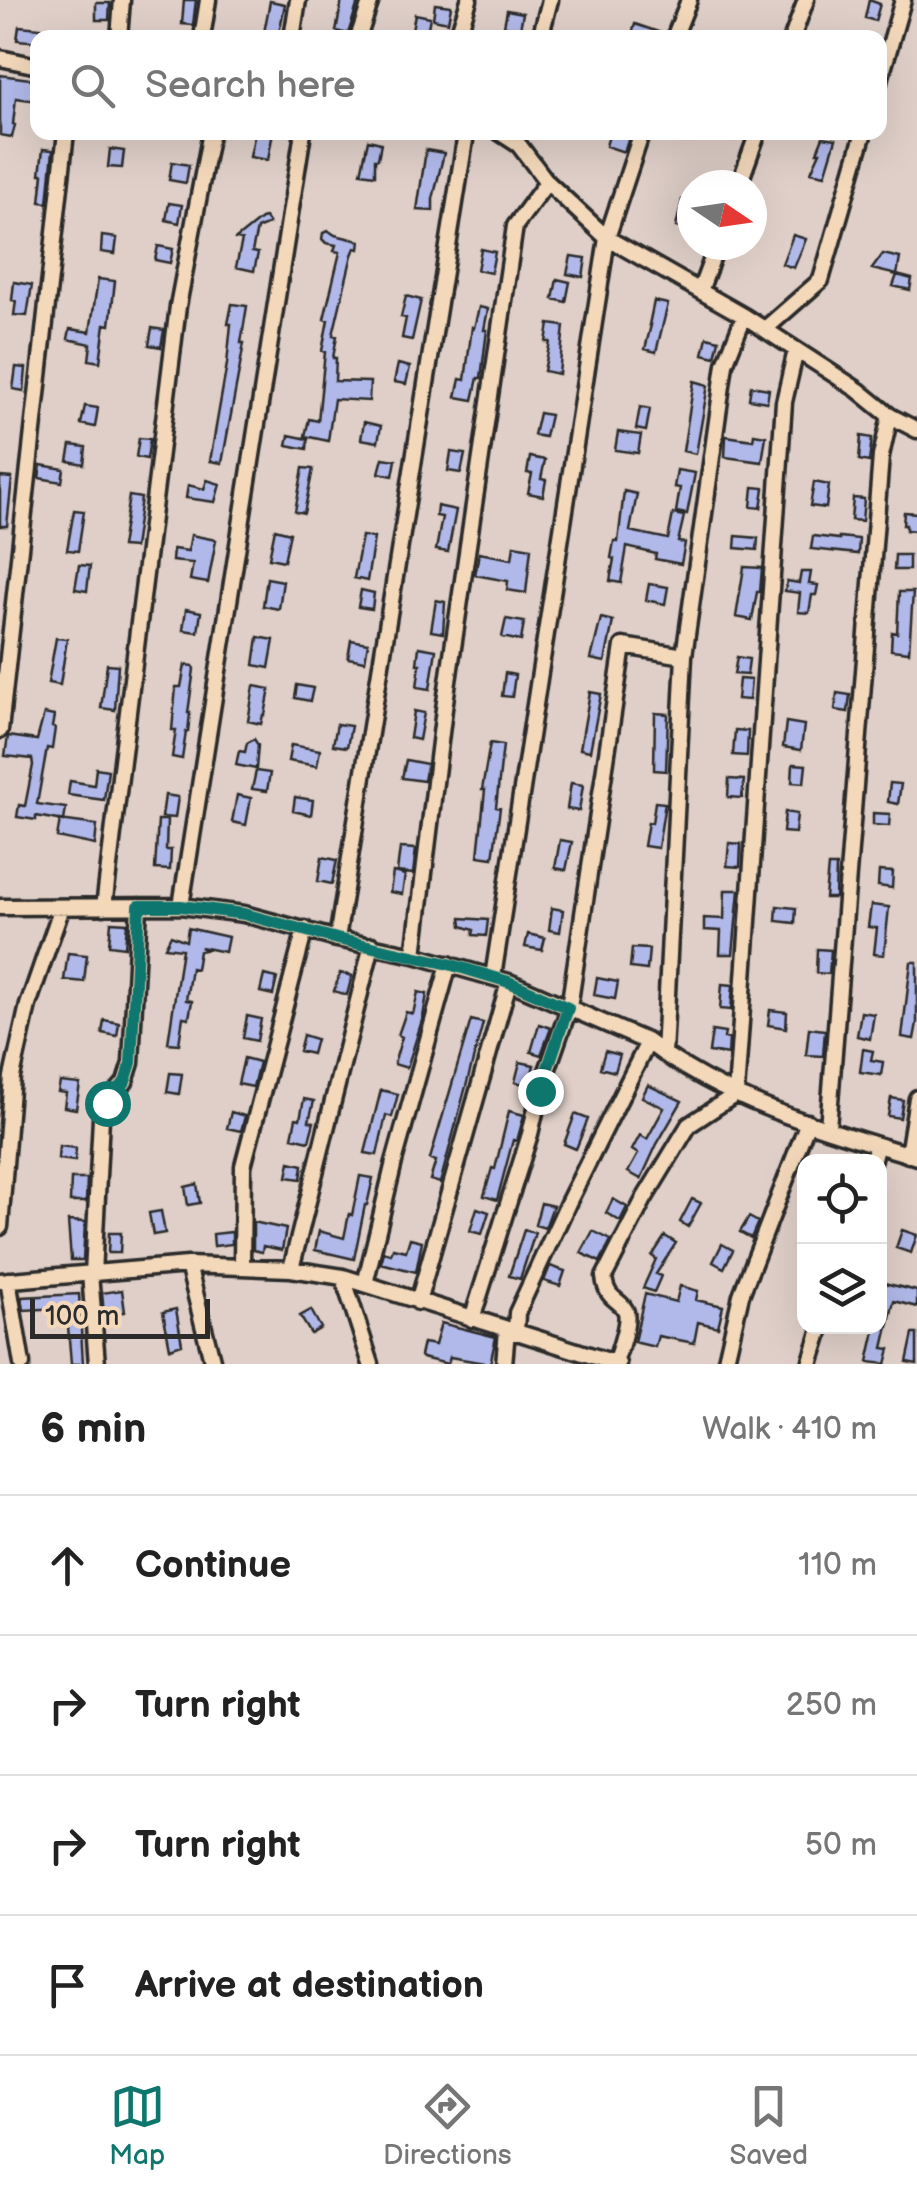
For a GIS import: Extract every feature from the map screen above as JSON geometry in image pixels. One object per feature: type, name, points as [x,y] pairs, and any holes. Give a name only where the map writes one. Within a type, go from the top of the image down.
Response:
[{"type":"street","points":[[120,30],[122,0]]},
{"type":"street","points":[[203,30],[208,0]]},
{"type":"street","points":[[293,30],[298,0]]},
{"type":"street","points":[[361,30],[370,0]]},
{"type":"street","points":[[459,30],[469,0]]},
{"type":"street","points":[[542,30],[550,0]]},
{"type":"street","points":[[677,30],[688,0]]},
{"type":"street","points":[[795,30],[806,0]]},
{"type":"street","points":[[887,56],[903,0]]},
{"type":"street","points":[[0,58],[30,64]]},
{"type":"street","points":[[0,730],[65,140]]},
{"type":"street","points":[[104,907],[178,306],[209,140]]},
{"type":"street","points":[[181,906],[302,140]]},
{"type":"street","points":[[337,939],[462,140]]},
{"type":"street","points":[[513,140],[547,182],[607,238],[744,316],[858,390],[890,416],[917,430]]},
{"type":"street","points":[[493,977],[607,238],[639,140]]},
{"type":"street","points":[[744,170],[755,140]]},
{"type":"street","points":[[765,330],[821,280],[862,140]]},
{"type":"street","points":[[414,954],[444,710],[515,226],[547,182]]},
{"type":"street","points":[[700,291],[711,260]]},
{"type":"street","points":[[664,1054],[684,656],[724,364],[744,316]]},
{"type":"street","points":[[736,1094],[784,402],[796,350]]},
{"type":"street","points":[[828,1128],[881,456],[890,416]]},
{"type":"street","points":[[472,1319],[568,1008],[624,646],[684,656]]},
{"type":"street","points":[[97,1364],[91,1273],[101,1118],[107,1103],[125,1082],[131,1063],[139,906]]},
{"type":"street","points":[[0,908],[181,906],[244,914],[337,939],[414,954],[509,982],[648,1042],[736,1094],[913,1156],[917,1098]]},
{"type":"street","points":[[0,1228],[12,1077],[28,1005],[62,907]]},
{"type":"street","points":[[242,1266],[243,1166],[305,929]]},
{"type":"street","points":[[291,1269],[372,945]]},
{"type":"street","points":[[365,1284],[449,964]]},
{"type":"street","points":[[418,1302],[509,982]]},
{"type":"street","points":[[504,1364],[518,1313],[648,1042]]},
{"type":"street","points":[[22,1364],[4,1281],[188,1265],[291,1269],[343,1277],[612,1363],[628,1317],[624,1306],[605,1289],[604,1277],[644,1199],[689,1125],[736,1094]]},
{"type":"street","points":[[725,1364],[741,1294],[808,1122]]},
{"type":"street","points":[[874,1154],[877,1145]]},
{"type":"street","points":[[188,1265],[213,1364]]},
{"type":"street","points":[[343,1277],[371,1364]]},
{"type":"street","points":[[810,1364],[819,1334]]},
{"type":"building","points":[[184,0],[196,0],[193,25],[182,24]]},
{"type":"building","points":[[342,0],[358,2],[349,30],[336,30]]},
{"type":"building","points":[[869,0],[880,4],[875,21],[865,18]]},
{"type":"building","points":[[270,1],[285,4],[280,30],[265,30]]},
{"type":"building","points":[[96,3],[110,3],[109,20],[96,20]]},
{"type":"building","points":[[435,4],[451,6],[448,22],[433,19]]},
{"type":"building","points":[[507,10],[523,13],[520,29],[504,26]]},
{"type":"building","points":[[415,14],[430,17],[428,30],[412,30]]},
{"type":"building","points":[[19,26],[41,28],[30,30],[30,41],[17,40]]},
{"type":"building","points":[[0,75],[30,79],[30,100],[16,98],[12,137],[0,135]]},
{"type":"building","points":[[253,140],[272,140],[268,160],[250,157]]},
{"type":"building","points":[[368,140],[381,143],[375,175],[361,173]]},
{"type":"building","points":[[608,140],[628,140],[624,152],[606,146]]},
{"type":"building","points":[[822,140],[836,140],[825,175],[811,172]]},
{"type":"building","points":[[43,149],[53,150],[48,203],[40,202]]},
{"type":"building","points":[[110,149],[124,151],[122,168],[108,167]]},
{"type":"building","points":[[426,150],[444,153],[433,211],[417,210]]},
{"type":"building","points":[[172,162],[189,165],[186,183],[169,180]]},
{"type":"building","points":[[169,203],[182,205],[179,223],[166,220]]},
{"type":"building","points":[[265,218],[269,224],[257,229],[252,252],[258,253],[254,271],[236,267],[242,240],[236,239]]},
{"type":"building","points":[[329,231],[360,241],[359,249],[355,248],[352,255],[333,335],[337,336],[333,358],[335,381],[370,382],[369,401],[334,399],[328,441],[305,436],[309,419],[318,421],[328,320],[324,319],[340,252],[334,251],[336,245],[322,239],[323,233]]},
{"type":"building","points":[[793,235],[806,239],[794,268],[782,264]]},
{"type":"building","points":[[102,236],[117,238],[115,254],[101,252]]},
{"type":"building","points":[[158,246],[173,249],[170,263],[155,260]]},
{"type":"building","points":[[481,249],[495,252],[491,273],[477,270]]},
{"type":"building","points":[[883,254],[900,258],[897,275],[872,269]]},
{"type":"building","points":[[571,256],[586,258],[583,277],[567,274]]},
{"type":"building","points":[[897,275],[912,279],[910,290],[893,286]]},
{"type":"building","points":[[98,279],[115,281],[110,325],[105,324],[100,362],[89,360],[91,344],[68,339],[70,329],[90,332]]},
{"type":"building","points":[[557,279],[570,282],[566,302],[553,299]]},
{"type":"building","points":[[14,282],[32,285],[27,316],[14,315]]},
{"type":"building","points":[[406,296],[421,300],[412,340],[402,338]]},
{"type":"building","points":[[654,301],[668,304],[656,352],[645,349]]},
{"type":"building","points":[[232,304],[247,306],[222,463],[210,461],[227,364]]},
{"type":"building","points":[[479,307],[488,309],[487,330],[481,378],[473,400],[456,397],[460,379],[465,380],[472,327]]},
{"type":"building","points":[[549,324],[564,326],[559,374],[544,371]]},
{"type":"building","points":[[152,328],[164,330],[161,347],[149,345]]},
{"type":"building","points":[[707,337],[719,340],[715,357],[703,354]]},
{"type":"building","points":[[398,364],[410,367],[406,384],[394,382]]},
{"type":"building","points":[[16,367],[26,368],[24,391],[13,389]]},
{"type":"building","points":[[694,381],[708,385],[696,454],[683,451]]},
{"type":"building","points":[[751,386],[769,389],[767,402],[749,399]]},
{"type":"building","points":[[85,406],[98,408],[95,427],[81,424]]},
{"type":"building","points":[[640,407],[650,409],[646,431],[636,429]]},
{"type":"building","points":[[539,413],[550,415],[545,437],[534,435]]},
{"type":"building","points":[[364,422],[381,426],[378,442],[361,439]]},
{"type":"building","points":[[618,432],[641,435],[638,453],[615,450]]},
{"type":"building","points":[[754,434],[766,436],[762,462],[725,457],[726,436],[753,440]]},
{"type":"building","points":[[289,435],[308,439],[307,449],[287,445]]},
{"type":"building","points":[[861,436],[872,438],[869,462],[859,460]]},
{"type":"building","points":[[139,438],[150,439],[147,459],[136,457]]},
{"type":"building","points":[[71,445],[86,447],[84,464],[68,461]]},
{"type":"building","points":[[451,452],[465,454],[461,473],[448,471]]},
{"type":"building","points":[[530,457],[545,460],[543,496],[528,493]]},
{"type":"building","points":[[383,458],[396,460],[393,476],[379,473]]},
{"type":"building","points":[[41,465],[64,469],[62,482],[39,478]]},
{"type":"building","points":[[303,468],[313,469],[304,513],[295,511]]},
{"type":"building","points":[[677,470],[695,473],[687,514],[676,512],[680,488],[674,487]]},
{"type":"building","points":[[0,477],[12,478],[7,526],[0,526]]},
{"type":"building","points":[[207,480],[220,484],[215,502],[186,498],[188,485],[204,489]]},
{"type":"building","points":[[814,482],[829,485],[826,508],[810,506]]},
{"type":"building","points":[[753,487],[764,488],[761,508],[751,507]]},
{"type":"building","points":[[624,491],[637,494],[630,531],[668,539],[673,514],[684,516],[678,542],[685,543],[681,564],[655,559],[656,554],[627,547],[621,583],[610,581]]},
{"type":"building","points":[[129,496],[141,498],[134,548],[121,547]]},
{"type":"building","points":[[853,498],[864,499],[862,521],[851,520]]},
{"type":"building","points":[[437,506],[456,510],[448,552],[436,550],[442,517],[436,516]]},
{"type":"building","points":[[74,510],[84,511],[78,551],[67,550]]},
{"type":"building","points":[[904,512],[917,513],[917,531],[906,530]]},
{"type":"building","points":[[275,529],[290,533],[284,561],[269,558]]},
{"type":"building","points":[[191,535],[216,540],[208,583],[190,580],[193,563],[172,561],[173,549],[188,551]]},
{"type":"building","points":[[362,536],[374,538],[367,581],[354,578]]},
{"type":"building","points":[[736,536],[758,538],[757,550],[735,548]]},
{"type":"building","points":[[813,536],[859,539],[858,554],[811,549]]},
{"type":"building","points":[[514,545],[531,548],[526,593],[507,590],[508,581],[475,575],[479,553],[512,559]]},
{"type":"building","points":[[895,555],[909,555],[909,570],[894,570]]},
{"type":"building","points":[[79,565],[90,566],[87,591],[75,589]]},
{"type":"building","points":[[744,567],[762,568],[752,620],[736,617]]},
{"type":"building","points":[[801,572],[811,572],[809,584],[818,585],[809,613],[798,612],[800,593],[785,591],[787,581],[799,583]]},
{"type":"building","points":[[267,578],[283,581],[279,609],[263,606]]},
{"type":"building","points":[[649,584],[668,587],[665,604],[646,600]]},
{"type":"building","points":[[361,590],[374,593],[372,609],[358,607]]},
{"type":"building","points":[[899,592],[913,592],[909,652],[891,650],[892,632],[897,633]]},
{"type":"building","points":[[436,600],[445,602],[443,633],[431,631]]},
{"type":"building","points":[[186,609],[201,612],[198,632],[183,630]]},
{"type":"building","points":[[601,618],[613,621],[605,662],[591,659]]},
{"type":"building","points":[[506,619],[524,622],[521,641],[502,637]]},
{"type":"building","points":[[258,637],[274,640],[269,668],[254,665]]},
{"type":"building","points":[[56,638],[67,639],[60,685],[48,683]]},
{"type":"building","points":[[351,640],[368,643],[365,661],[348,658]]},
{"type":"building","points":[[419,647],[436,650],[430,689],[417,687]]},
{"type":"building","points":[[737,657],[749,659],[747,675],[734,674]]},
{"type":"building","points":[[107,664],[118,665],[115,710],[101,708]]},
{"type":"building","points":[[185,665],[194,669],[182,759],[172,757],[176,730],[172,730],[176,687],[181,687]]},
{"type":"building","points":[[505,673],[515,675],[512,697],[502,696]]},
{"type":"building","points":[[739,679],[751,680],[749,700],[737,699]]},
{"type":"building","points":[[297,685],[313,688],[310,701],[295,698]]},
{"type":"building","points":[[254,686],[270,689],[261,724],[248,721]]},
{"type":"building","points":[[590,692],[601,694],[590,751],[580,749]]},
{"type":"building","points":[[837,693],[850,695],[848,712],[835,710]]},
{"type":"building","points":[[414,711],[424,713],[419,740],[410,738]]},
{"type":"building","points":[[655,713],[668,714],[666,771],[654,770]]},
{"type":"building","points":[[44,714],[54,716],[55,728],[52,749],[47,748],[37,804],[66,808],[64,821],[17,817],[19,805],[25,806],[32,759],[5,756],[8,736],[37,740]]},
{"type":"building","points":[[786,722],[804,725],[801,750],[783,747]]},
{"type":"building","points":[[337,724],[351,726],[347,747],[333,745]]},
{"type":"building","points":[[735,730],[748,731],[747,756],[733,755]]},
{"type":"building","points":[[254,739],[258,745],[256,769],[236,765],[239,751],[245,752],[247,743]]},
{"type":"building","points":[[490,743],[503,745],[493,858],[478,856]]},
{"type":"building","points":[[291,745],[320,750],[317,766],[288,761]]},
{"type":"building","points":[[406,760],[427,764],[424,781],[402,778]]},
{"type":"building","points":[[793,764],[806,765],[804,783],[792,782]]},
{"type":"building","points":[[96,768],[108,770],[104,800],[68,795],[70,781],[94,785]]},
{"type":"building","points":[[256,771],[270,773],[267,791],[252,789]]},
{"type":"building","points":[[729,779],[744,780],[742,798],[728,797]]},
{"type":"building","points":[[571,783],[583,785],[579,811],[567,809]]},
{"type":"building","points":[[890,783],[901,784],[898,804],[888,802]]},
{"type":"building","points":[[165,795],[178,797],[175,818],[162,817]]},
{"type":"building","points":[[237,795],[251,798],[246,825],[232,822]]},
{"type":"building","points":[[295,797],[313,800],[311,815],[293,811]]},
{"type":"building","points":[[655,802],[665,803],[658,848],[644,846]]},
{"type":"building","points":[[785,812],[797,814],[795,833],[783,832]]},
{"type":"building","points":[[873,813],[890,814],[889,826],[873,825]]},
{"type":"building","points":[[60,820],[97,825],[95,845],[57,837]]},
{"type":"building","points":[[158,820],[167,820],[170,870],[155,869]]},
{"type":"building","points":[[560,840],[572,842],[566,870],[555,868]]},
{"type":"building","points":[[729,843],[741,844],[740,867],[727,866]]},
{"type":"building","points":[[400,848],[416,849],[413,874],[397,872]]},
{"type":"building","points":[[322,857],[337,860],[332,884],[318,881]]},
{"type":"building","points":[[828,866],[836,866],[835,898],[825,898]]},
{"type":"building","points":[[879,871],[893,872],[892,888],[878,886]]},
{"type":"building","points":[[393,872],[405,875],[402,894],[390,892]]},
{"type":"building","points":[[725,890],[739,890],[733,954],[720,954],[721,931],[704,930],[704,918],[724,919]]},
{"type":"building","points":[[871,905],[889,907],[884,955],[874,954],[877,928],[868,927]]},
{"type":"building","points":[[777,906],[796,908],[795,923],[776,921]]},
{"type":"building","points":[[552,908],[563,910],[560,932],[549,930]]},
{"type":"building","points":[[461,918],[488,920],[486,936],[473,935],[474,930],[462,926]]},
{"type":"building","points":[[111,922],[127,923],[125,947],[109,945]]},
{"type":"building","points":[[188,928],[228,937],[225,952],[200,947],[204,950],[199,951],[196,969],[191,968],[186,1000],[192,1001],[189,1018],[183,1017],[179,1044],[168,1043],[182,949],[165,947],[171,935],[186,941]]},
{"type":"building","points":[[528,934],[545,938],[542,950],[525,947]]},
{"type":"building","points":[[632,948],[649,949],[647,970],[630,968]]},
{"type":"building","points":[[817,949],[831,950],[829,974],[816,973]]},
{"type":"building","points":[[68,953],[87,955],[84,982],[64,980]]},
{"type":"building","points":[[911,962],[917,962],[914,1039],[902,1037]]},
{"type":"building","points":[[340,973],[352,976],[347,995],[334,991]]},
{"type":"building","points":[[264,975],[277,978],[273,995],[260,992]]},
{"type":"building","points":[[597,978],[618,982],[615,999],[594,995]]},
{"type":"building","points":[[722,984],[733,985],[731,1010],[720,1009]]},
{"type":"building","points":[[418,992],[427,994],[407,1068],[394,1064],[402,1037],[398,1035],[406,1012],[413,1014]]},
{"type":"building","points":[[770,1010],[787,1012],[786,1028],[768,1025]]},
{"type":"building","points":[[861,1012],[874,1014],[870,1039],[857,1036]]},
{"type":"building","points":[[247,1016],[261,1019],[257,1041],[243,1038]]},
{"type":"building","points":[[104,1020],[119,1023],[117,1036],[102,1033]]},
{"type":"building","points":[[471,1020],[483,1023],[440,1183],[430,1180],[436,1161],[430,1159]]},
{"type":"building","points":[[539,1024],[551,1028],[541,1055],[531,1052]]},
{"type":"building","points":[[809,1028],[825,1030],[823,1056],[806,1055]]},
{"type":"building","points":[[712,1031],[725,1033],[724,1038],[729,1039],[728,1055],[709,1052]]},
{"type":"building","points":[[303,1035],[316,1039],[312,1054],[299,1051]]},
{"type":"building","points":[[863,1049],[873,1051],[871,1060],[883,1062],[881,1075],[860,1072]]},
{"type":"building","points":[[605,1051],[620,1055],[615,1072],[600,1068]]},
{"type":"building","points":[[244,1058],[259,1062],[253,1087],[238,1084]]},
{"type":"building","points":[[520,1062],[534,1065],[529,1085],[515,1082]]},
{"type":"building","points":[[170,1073],[182,1074],[179,1094],[167,1092]]},
{"type":"building","points":[[60,1082],[80,1084],[76,1109],[64,1107],[66,1093],[58,1092]]},
{"type":"building","points":[[648,1085],[682,1101],[641,1179],[628,1172],[638,1154],[632,1150],[640,1135],[647,1139],[664,1108],[642,1097]]},
{"type":"building","points":[[381,1090],[398,1094],[392,1117],[386,1115],[377,1155],[365,1153]]},
{"type":"building","points":[[891,1098],[903,1100],[900,1118],[888,1116]]},
{"type":"building","points":[[304,1099],[314,1101],[309,1141],[292,1137]]},
{"type":"building","points":[[509,1111],[524,1115],[497,1200],[484,1196]]},
{"type":"building","points":[[231,1112],[245,1116],[241,1131],[227,1128]]},
{"type":"building","points":[[575,1114],[588,1119],[576,1149],[564,1144]]},
{"type":"building","points":[[59,1146],[76,1148],[75,1161],[58,1159]]},
{"type":"building","points":[[290,1162],[303,1165],[301,1179],[287,1177]]},
{"type":"building","points":[[360,1176],[373,1178],[354,1259],[315,1250],[319,1231],[344,1238]]},
{"type":"building","points":[[71,1179],[87,1179],[86,1202],[70,1202]]},
{"type":"building","points":[[197,1184],[200,1203],[188,1205],[185,1187]]},
{"type":"building","points":[[613,1199],[627,1207],[620,1221],[606,1213]]},
{"type":"building","points":[[692,1199],[701,1203],[688,1227],[680,1222]]},
{"type":"building","points":[[541,1203],[553,1206],[545,1228],[535,1225]]},
{"type":"building","points":[[477,1208],[489,1212],[482,1234],[470,1231]]},
{"type":"building","points":[[161,1211],[165,1233],[153,1235],[149,1213]]},
{"type":"building","points":[[749,1217],[758,1222],[751,1238],[740,1232]]},
{"type":"building","points":[[68,1221],[85,1222],[83,1260],[71,1260]]},
{"type":"building","points":[[253,1222],[286,1229],[282,1250],[263,1246],[262,1252],[253,1250]]},
{"type":"building","points":[[524,1230],[535,1233],[520,1279],[509,1276]]},
{"type":"building","points":[[902,1230],[917,1235],[911,1253],[896,1248]]},
{"type":"building","points":[[593,1231],[611,1240],[600,1262],[581,1253]]},
{"type":"building","points":[[232,1232],[232,1244],[214,1246],[213,1234]]},
{"type":"building","points":[[109,1233],[121,1233],[120,1253],[108,1253]]},
{"type":"building","points":[[665,1236],[676,1243],[656,1274],[661,1276],[654,1292],[643,1288],[656,1259],[652,1256]]},
{"type":"building","points":[[410,1238],[422,1241],[416,1272],[381,1263],[384,1252],[391,1254],[393,1248],[406,1251]]},
{"type":"building","points":[[722,1244],[733,1250],[724,1268],[713,1262]]},
{"type":"building","points":[[550,1266],[565,1271],[560,1286],[544,1281]]},
{"type":"building","points":[[887,1284],[917,1291],[917,1307],[894,1301],[887,1331]]},
{"type":"building","points":[[680,1286],[698,1291],[696,1300],[723,1306],[718,1327],[698,1322],[694,1343],[658,1336],[655,1347],[634,1342],[645,1294],[676,1302]]},
{"type":"building","points":[[122,1290],[125,1312],[104,1314],[102,1293]]},
{"type":"building","points":[[79,1294],[83,1364],[71,1364],[68,1326],[61,1326],[61,1308],[24,1310],[22,1297]]},
{"type":"building","points":[[176,1309],[182,1344],[170,1348],[163,1312]]},
{"type":"building","points":[[311,1310],[321,1328],[311,1334],[300,1316]]},
{"type":"building","points":[[441,1323],[496,1337],[490,1364],[450,1357],[448,1364],[422,1358],[423,1343],[435,1345]]},
{"type":"building","points":[[874,1334],[886,1334],[883,1348],[890,1349],[886,1364],[868,1362]]},
{"type":"building","points":[[913,1334],[917,1334],[917,1364],[907,1362]]},
{"type":"route","points":[[107,1103],[125,1082],[131,1063],[139,906],[181,906],[244,914],[337,939],[414,954],[509,982],[568,1008],[540,1091]]}]
